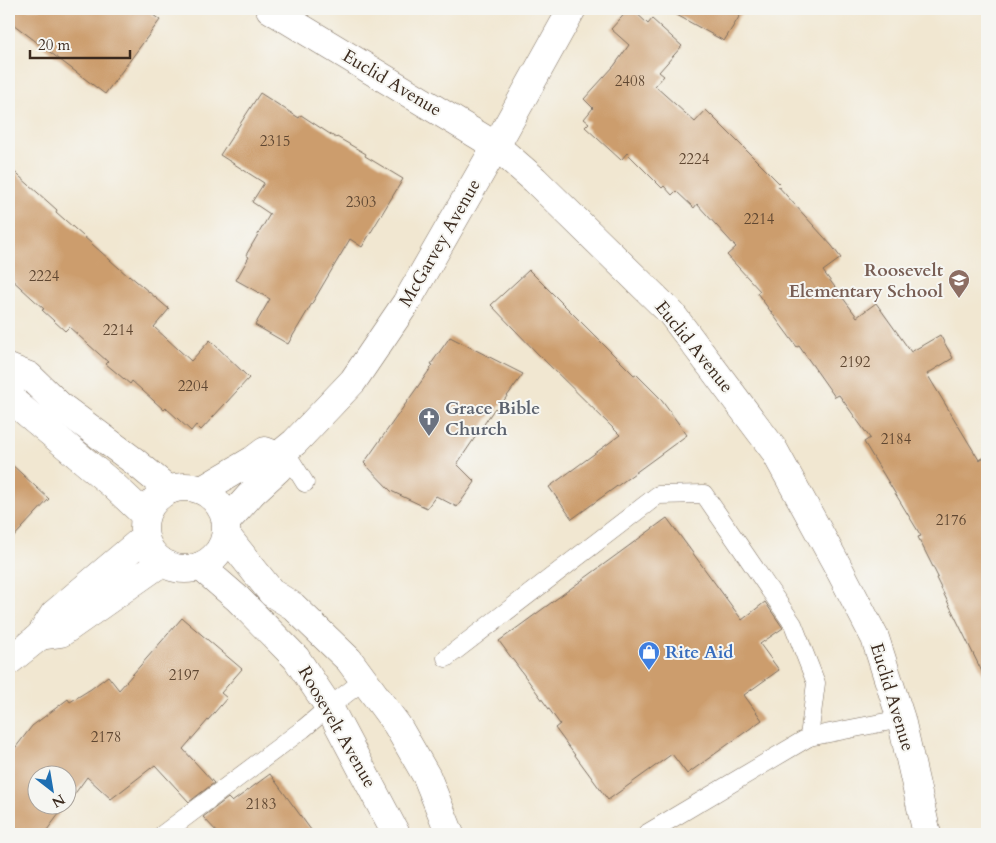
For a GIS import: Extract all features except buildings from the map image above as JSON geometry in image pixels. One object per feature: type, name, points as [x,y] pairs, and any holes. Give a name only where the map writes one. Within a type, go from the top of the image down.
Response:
[{"type":"street","name":"Euclid Avenue","points":[[270,9],[496,146],[535,180],[671,313],[774,450],[875,638],[901,719],[927,834]]},
{"type":"street","name":"McGarvey Avenue","points":[[226,529],[253,492],[278,469],[281,453],[295,442],[353,382],[406,303],[572,9]]},
{"type":"street","points":[[9,368],[29,376],[60,406],[134,461],[169,490]]},
{"type":"street","points":[[9,391],[14,402],[113,485],[145,526],[152,553],[162,562],[174,568],[188,569],[200,566],[212,559],[221,549],[226,529]]},
{"type":"street","points":[[202,490],[265,451],[281,453]]},
{"type":"street","points":[[9,660],[40,636],[54,614],[145,526],[152,503],[161,494],[174,488],[188,487],[202,490],[213,498],[222,509],[226,529],[272,593],[338,636],[349,660],[397,725],[427,777],[450,834]]},
{"type":"street","points":[[40,636],[61,633],[162,562]]},
{"type":"street","name":"Roosevelt Avenue","points":[[200,566],[238,599],[296,658],[329,707],[396,834]]},
{"type":"lane","points":[[281,453],[305,483]]},
{"type":"lane","points":[[446,658],[658,495],[704,494],[793,624],[816,683],[809,737]]},
{"type":"lane","points":[[163,834],[303,729],[364,680]]},
{"type":"lane","points":[[646,834],[809,737],[901,719]]},
{"type":"place","name":"Roosevelt Elementary School","points":[[959,299]]},
{"type":"place","name":"Grace Bible Church","points":[[429,437]]},
{"type":"place","name":"Rite Aid","points":[[649,671]]}]
